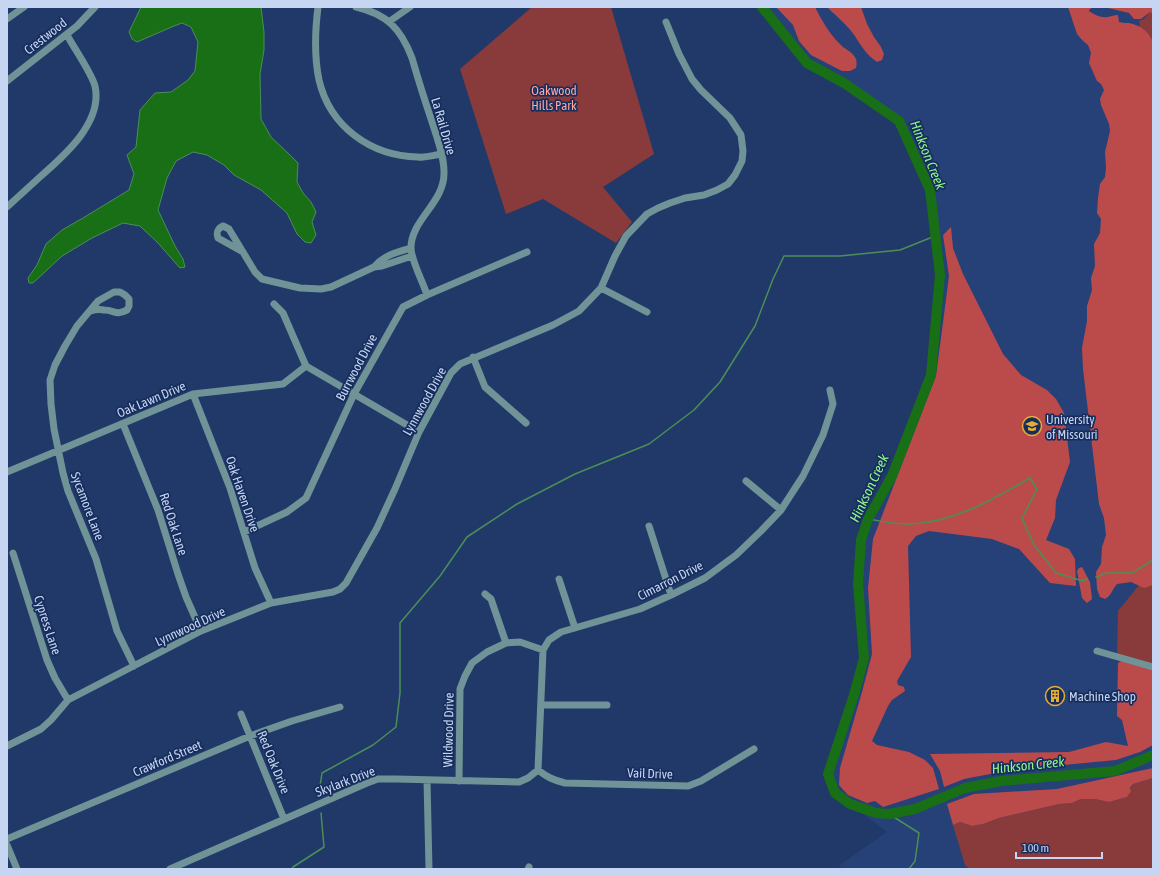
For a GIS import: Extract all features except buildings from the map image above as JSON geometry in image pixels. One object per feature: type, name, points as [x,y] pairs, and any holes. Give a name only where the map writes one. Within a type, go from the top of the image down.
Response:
[{"type":"street","points":[[7,19],[24,7]]},
{"type":"street","name":"Crestwood","points":[[7,81],[78,26],[95,7]]},
{"type":"street","points":[[318,7],[315,31],[319,80],[323,94],[339,120],[358,138],[370,146],[385,152],[399,156],[420,157],[442,154]]},
{"type":"street","name":"La Rail Drive","points":[[356,7],[368,10],[390,21],[408,46],[442,154],[444,173],[442,188],[416,229],[411,248],[412,256],[428,295]]},
{"type":"street","points":[[390,21],[410,7]]},
{"type":"street","name":"Lynnwood Drive","points":[[7,746],[41,729],[68,700],[201,631],[270,603],[333,592],[340,589],[346,583],[377,528],[419,432],[451,374],[460,364],[553,325],[579,311],[601,288],[615,256],[626,236],[647,214],[670,203],[685,198],[704,195],[728,184],[742,162],[744,150],[741,135],[730,118],[692,80],[666,22]]},
{"type":"street","points":[[7,207],[65,154],[88,125],[94,111],[96,99],[95,85],[88,70],[66,35]]},
{"type":"street","points":[[374,267],[379,261],[389,255],[411,248]]},
{"type":"street","points":[[243,252],[255,272],[262,279],[300,288],[321,289],[331,287],[374,267],[382,266],[412,256]]},
{"type":"street","name":"Burrwood Drive","points":[[244,532],[288,512],[306,498],[354,394],[403,307],[527,252]]},
{"type":"street","points":[[601,288],[647,312]]},
{"type":"street","name":"Sycamore Lane","points":[[90,311],[105,310],[122,313],[127,310],[129,306],[129,299],[120,292],[114,292],[98,301],[77,326],[65,346],[55,365],[50,380],[54,429],[68,491],[96,559],[117,631],[134,666]]},
{"type":"street","points":[[274,304],[283,313],[306,366],[419,432]]},
{"type":"street","points":[[473,358],[485,387],[526,424]]},
{"type":"street","name":"Oak Lawn Drive","points":[[7,472],[193,394],[283,384],[306,366]]},
{"type":"street","name":"Cimarron Drive","points":[[543,650],[549,640],[561,632],[640,609],[705,578],[736,555],[780,510],[803,476],[823,436],[832,404],[830,390]]},
{"type":"street","name":"Oak Haven Drive","points":[[193,394],[230,488],[255,568],[270,603]]},
{"type":"street","name":"Red Oak Lane","points":[[123,424],[158,510],[186,597],[201,631]]},
{"type":"street","points":[[746,481],[780,510]]},
{"type":"street","points":[[650,526],[671,595]]},
{"type":"street","name":"Cypress Lane","points":[[13,553],[47,660],[55,678],[68,700]]},
{"type":"street","points":[[559,579],[575,628]]},
{"type":"street","points":[[485,594],[491,599],[506,643]]},
{"type":"street","name":"Wildwood Drive","points":[[460,781],[460,689],[472,663],[487,652],[506,643],[520,642],[543,650]]},
{"type":"street","points":[[538,770],[543,650]]},
{"type":"street","points":[[1097,650],[1153,667]]},
{"type":"street","points":[[541,705],[607,705]]},
{"type":"street","name":"Crawford Street","points":[[7,839],[250,736],[292,721],[340,707]]},
{"type":"street","name":"Red Oak Drive","points":[[241,714],[284,819]]},
{"type":"street","name":"Vail Drive","points":[[538,770],[555,781],[565,783],[688,786],[701,781],[754,749]]},
{"type":"street","name":"Skylark Drive","points":[[170,869],[367,783],[378,780],[396,779],[519,782],[528,778],[538,770]]},
{"type":"street","points":[[427,780],[429,869]]},
{"type":"street","points":[[7,845],[17,869]]},
{"type":"shaded area","points":[[141,7],[261,7],[264,32],[264,50],[260,74],[261,119],[271,137],[298,163],[297,182],[316,212],[312,222],[316,235],[311,243],[305,242],[297,234],[287,213],[261,190],[234,175],[224,165],[207,155],[193,152],[176,161],[167,178],[158,210],[175,246],[183,259],[185,267],[180,268],[157,242],[140,226],[123,223],[92,238],[62,256],[33,283],[29,283],[28,278],[37,265],[46,244],[62,230],[129,190],[134,174],[127,155],[136,147],[140,110],[155,93],[171,92],[188,80],[195,71],[198,42],[191,27],[182,23],[137,42],[132,39],[129,32]]},
{"type":"shaded area","name":"University of Missouri","points":[[762,7],[1153,7],[1153,869],[846,869],[838,866],[887,832],[835,793],[828,774],[854,695],[864,658],[858,584],[861,540],[868,519],[892,476],[931,375],[940,275],[930,190],[899,121],[807,63]]},
{"type":"shaded area","points":[[776,7],[815,7],[830,33],[855,57],[856,68],[850,71],[842,71],[811,55],[799,41],[793,25]]},
{"type":"shaded area","points":[[827,7],[861,7],[867,24],[884,54],[882,60],[877,62],[869,55],[852,32]]},
{"type":"shaded area","points":[[1068,7],[1093,7],[1089,11],[1103,17],[1118,15],[1119,22],[1129,23],[1140,27],[1147,32],[1153,42],[1153,585],[1144,588],[1131,582],[1117,584],[1105,599],[1100,597],[1097,589],[1096,572],[1101,564],[1102,547],[1106,535],[1104,518],[1099,504],[1083,369],[1082,348],[1087,321],[1087,306],[1092,290],[1091,278],[1095,266],[1094,244],[1100,233],[1101,219],[1097,213],[1098,198],[1100,184],[1105,177],[1105,152],[1110,131],[1100,99],[1104,90],[1101,84],[1097,81],[1089,63],[1091,53],[1088,45],[1077,34]]},
{"type":"shaded area","points":[[1104,7],[1153,7],[1153,14],[1150,12],[1141,19],[1134,19],[1129,13]]},
{"type":"shaded area","points":[[951,227],[953,248],[963,274],[1003,354],[1021,375],[1047,390],[1056,399],[1064,413],[1070,462],[1056,500],[1055,518],[1046,540],[1069,549],[1075,559],[1076,586],[1050,583],[1019,549],[992,539],[929,531],[916,536],[908,546],[911,657],[897,681],[898,685],[904,687],[905,691],[892,700],[888,706],[872,741],[877,745],[909,752],[925,760],[933,768],[939,789],[883,807],[875,801],[867,803],[848,795],[839,785],[840,768],[872,654],[868,588],[873,539],[936,376],[949,276],[943,235]]},
{"type":"shaded area","points":[[1082,567],[1090,582],[1092,599],[1087,603],[1082,598],[1077,571]]},
{"type":"shaded area","points":[[1124,660],[1153,669],[1153,745],[1140,752],[1116,760],[1011,770],[964,779],[944,787],[940,771],[930,754],[1069,752],[1106,742],[1128,746],[1122,720],[1117,716],[1118,663]]},
{"type":"shaded area","points":[[1153,768],[1153,778],[1133,784],[1127,797],[1109,802],[1095,799],[1081,799],[1072,803],[1059,804],[972,826],[960,822],[953,825],[947,804],[974,794],[1057,789]]},
{"type":"green space","name":"Oakwood Hills Park","points":[[532,7],[611,7],[654,154],[603,187],[632,222],[616,243],[543,199],[506,214],[460,69]]},
{"type":"green space","points":[[1150,12],[1153,12],[1153,87],[1134,31],[1140,25],[1139,21],[1144,19]]},
{"type":"green space","points":[[1153,568],[1153,688],[1139,688],[1117,658],[1118,611]]},
{"type":"green space","points":[[1153,778],[1153,869],[969,869],[965,865],[953,825],[960,822],[972,826],[983,824],[999,818],[1059,804],[1072,803],[1081,799],[1095,799],[1109,802],[1127,797],[1133,784]]},
{"type":"waterway","name":"Hinkson Creek","points":[[762,7],[807,63],[844,83],[899,121],[930,190],[940,275],[931,375],[892,476],[868,519],[861,540],[858,584],[864,658],[854,695],[828,774],[835,793],[850,804],[876,813],[889,814],[915,809],[965,788],[1001,781],[1115,771],[1153,755]]},
{"type":"waterway","points":[[319,793],[322,773],[373,745],[396,727],[400,693],[400,623],[440,576],[467,537],[517,504],[575,474],[649,444],[694,410],[720,382],[755,326],[773,279],[784,256],[840,256],[900,250],[935,236]]},
{"type":"waterway","points":[[868,519],[906,524],[943,519],[988,501],[1030,478],[1037,489],[1022,518],[1034,545],[1056,573],[1083,581],[1087,579]]},
{"type":"waterway","points":[[1096,577],[1107,573],[1132,573],[1153,560]]},
{"type":"waterway","points":[[292,869],[324,847],[321,813]]},
{"type":"waterway","points":[[889,814],[919,833],[915,861],[909,869]]},
{"type":"place","name":"University of Missouri","points":[[1032,426]]},
{"type":"place","name":"Machine Shop","points":[[1055,696]]}]
